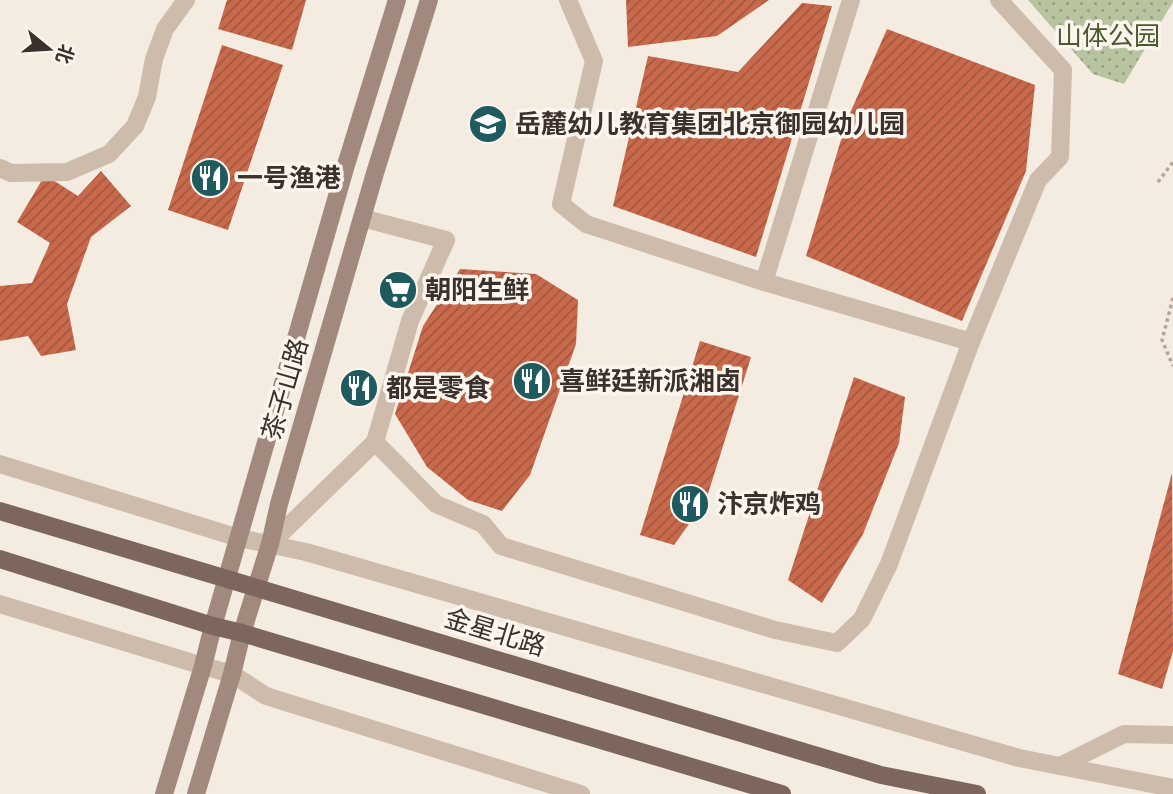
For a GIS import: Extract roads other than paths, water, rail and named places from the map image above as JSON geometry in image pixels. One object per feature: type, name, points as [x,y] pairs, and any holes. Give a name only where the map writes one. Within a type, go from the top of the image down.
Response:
[{"type":"main road","name":"茶子山路","points":[[164,794],[204,666],[213,626],[346,165],[397,0]]},
{"type":"main road","name":"茶子山路","points":[[196,794],[362,218],[429,0]]},
{"type":"main road","name":"金星北路","points":[[0,511],[881,775],[977,794]]},
{"type":"main road","points":[[0,559],[213,626],[782,794]]},
{"type":"street","points":[[0,167],[12,173],[67,172],[109,153],[135,126],[147,97],[154,60],[164,29],[186,0]]},
{"type":"street","points":[[568,0],[594,61],[561,204],[586,224],[764,282],[971,342]]},
{"type":"street","points":[[764,282],[851,0]]},
{"type":"street","points":[[375,442],[436,504],[483,524],[501,546],[775,630],[837,643],[862,619],[888,564],[971,342],[1038,180],[1060,157],[1063,69],[999,0]]},
{"type":"street","points":[[270,544],[375,442],[410,321],[446,240],[362,218]]},
{"type":"street","points":[[0,464],[239,538],[333,559],[1006,754],[1173,788]]},
{"type":"street","points":[[0,604],[232,674],[267,696],[581,794]]},
{"type":"street","points":[[1060,766],[1124,734],[1173,735]]},
{"type":"place","name":"岳麓幼儿教育集团北京御园幼儿园","points":[[488,124]]},
{"type":"place","name":"一号渔港","points":[[210,178]]},
{"type":"place","name":"朝阳生鲜","points":[[398,290]]},
{"type":"place","name":"喜鲜廷新派湘卤","points":[[532,381]]},
{"type":"place","name":"都是零食","points":[[359,388]]},
{"type":"place","name":"汴京炸鸡","points":[[690,504]]},
{"type":"park label","name":"山体公园","points":[[1108,36]]}]
